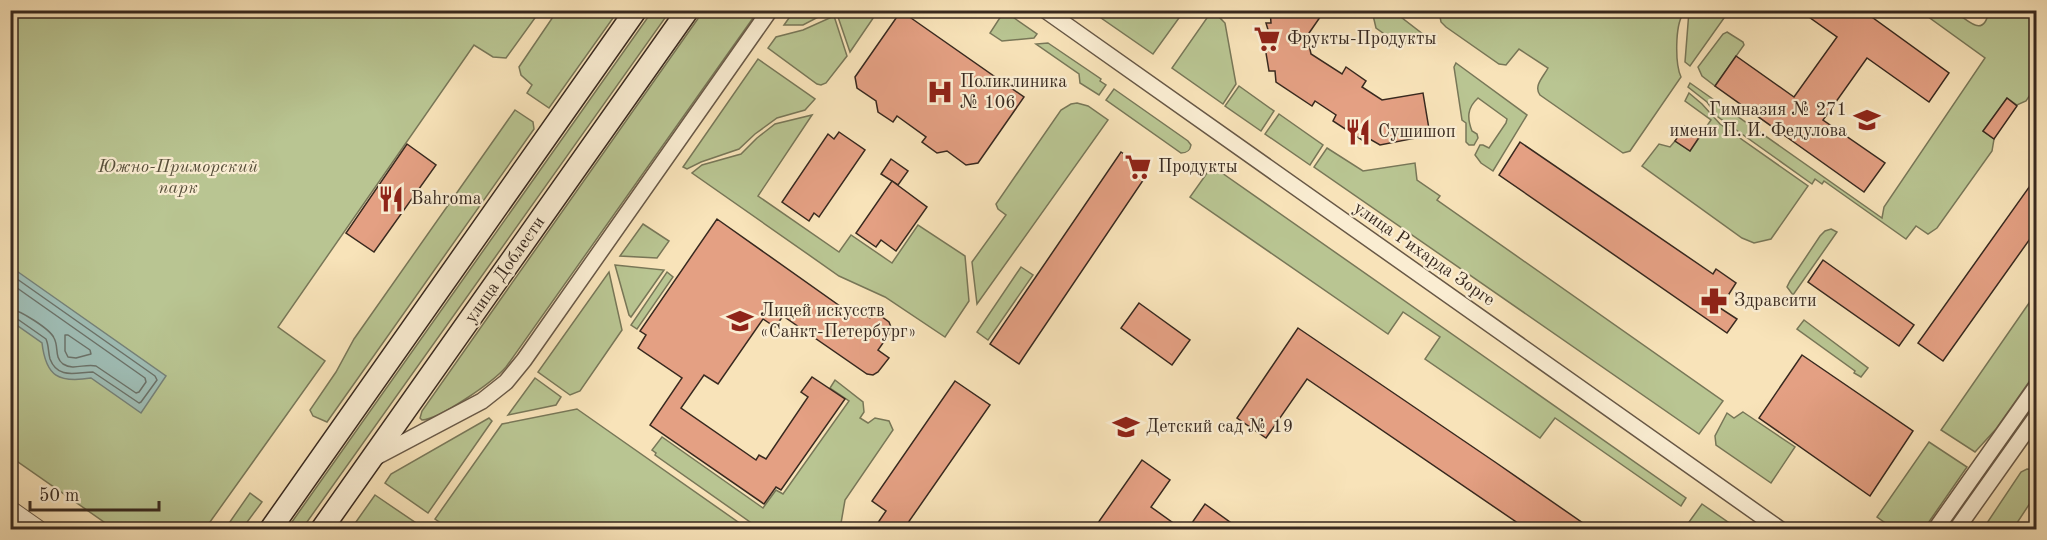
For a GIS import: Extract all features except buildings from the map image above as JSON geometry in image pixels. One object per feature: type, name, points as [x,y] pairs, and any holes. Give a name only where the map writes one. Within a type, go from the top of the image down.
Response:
[{"type":"main road","points":[[270,530],[636,10]]},
{"type":"main road","name":"улица Доблести","points":[[321,530],[688,10]]},
{"type":"street","points":[[371,459],[482,400],[506,382],[524,360],[770,10]]},
{"type":"street","name":"улица Рихарда Зорге","points":[[1045,10],[1781,530]]},
{"type":"street","points":[[1935,530],[2037,387]]},
{"type":"street","points":[[1956,530],[2037,417]]},
{"type":"street","points":[[10,510],[38,530]]},
{"type":"green space","points":[[653,10],[670,11],[302,529],[287,529]]},
{"type":"green space","points":[[704,10],[758,11],[506,367],[466,399],[441,413],[422,420],[420,418],[422,411]]},
{"type":"green space","points":[[842,10],[878,11],[850,52],[837,14]]},
{"type":"green space","points":[[1445,10],[1678,11],[1683,14],[1678,27],[1677,45],[1681,77],[1630,151],[1623,153],[1540,95],[1538,85],[1548,68],[1519,49],[1506,65],[1499,64],[1441,22],[1440,17]]},
{"type":"green space","name":"Южно-Приморский парк","points":[[11,11],[540,11],[506,58],[493,57],[474,45],[278,327],[325,361],[205,529],[114,529],[11,457]]},
{"type":"green space","points":[[557,11],[618,11],[549,108],[527,93],[532,85],[521,75],[519,67]]},
{"type":"green space","points":[[794,11],[830,11],[803,25],[784,25]]},
{"type":"green space","points":[[1091,11],[1184,11],[1153,54]]},
{"type":"green space","points":[[1372,11],[1393,11],[1424,35],[1421,39],[1400,45],[1376,28]]},
{"type":"green space","points":[[1689,11],[1729,11],[1690,66],[1685,62]]},
{"type":"green space","points":[[1920,11],[1950,11],[1978,26],[1983,25],[1989,11],[2036,11],[2036,86],[2026,101],[2017,105],[2007,98],[1983,131],[1994,139],[1992,151],[1937,228],[1928,234],[1916,226],[1906,239],[1824,181],[1822,184],[1815,179],[1812,184],[1718,117],[1707,102],[1688,87],[1690,83],[1882,218],[1884,207],[1985,58]]},
{"type":"green space","points":[[1007,13],[1037,34],[1034,38],[1002,41],[990,33],[1001,16]]},
{"type":"green space","points":[[1209,15],[1219,17],[1225,23],[1236,84],[1223,104],[1172,68]]},
{"type":"green space","points":[[834,16],[847,56],[826,83],[817,84],[768,48],[776,37],[803,30]]},
{"type":"green space","points":[[1727,32],[1744,45],[1715,86],[1702,76],[1698,67],[1723,34]]},
{"type":"green space","points":[[1048,43],[1101,79],[1100,81],[1106,85],[1099,95],[1080,83],[1079,74],[1036,44]]},
{"type":"green space","points":[[758,59],[815,99],[805,110],[777,118],[739,149],[687,169],[683,167]]},
{"type":"green space","points":[[1456,63],[1527,115],[1493,171],[1481,163],[1475,155],[1480,145],[1489,148],[1507,119],[1478,98],[1470,109],[1469,122],[1478,138],[1474,145],[1466,142],[1466,123],[1462,120],[1454,67]]},
{"type":"green space","points":[[1239,86],[1274,111],[1261,131],[1225,106]]},
{"type":"green space","points":[[1114,89],[1188,141],[1191,145],[1189,150],[1181,153],[1106,100]]},
{"type":"green space","points":[[1689,93],[1720,124],[1808,186],[1771,239],[1754,243],[1742,238],[1642,166],[1659,144],[1670,147],[1675,141],[1690,151],[1711,120],[1685,101]]},
{"type":"green space","points":[[1077,103],[1088,106],[1108,120],[977,304],[972,262],[1006,215],[998,209],[996,204],[1061,110]]},
{"type":"green space","points":[[515,110],[533,122],[534,129],[327,422],[313,416],[310,410],[336,372],[354,339]]},
{"type":"green space","points":[[1279,114],[1323,145],[1310,165],[1265,134]]},
{"type":"green space","points":[[812,115],[758,196],[839,252],[851,235],[892,263],[918,225],[965,256],[969,301],[945,337],[885,297],[839,276],[692,173],[702,165],[741,154],[775,124]]},
{"type":"green space","points":[[1327,148],[1363,171],[1415,163],[1417,180],[1440,196],[1437,200],[1723,401],[1699,434],[1314,167]]},
{"type":"green space","points":[[1212,166],[1686,498],[1681,506],[1555,418],[1540,438],[1425,359],[1440,337],[1403,312],[1388,334],[1190,197]]},
{"type":"green space","points":[[643,224],[669,241],[657,258],[620,256]]},
{"type":"green space","points":[[1831,229],[1837,232],[1793,295],[1787,287],[1790,281],[1820,236]]},
{"type":"green space","points":[[615,265],[664,270],[631,317],[629,315]]},
{"type":"green space","points":[[1021,267],[1033,275],[988,340],[977,332]]},
{"type":"green space","points":[[609,272],[622,330],[580,391],[570,395],[538,372]]},
{"type":"green space","points":[[667,272],[673,277],[637,329],[631,325]]},
{"type":"green space","points":[[2036,293],[2036,372],[1996,429],[1975,452],[1941,430]]},
{"type":"green space","points":[[1804,320],[1868,368],[1861,377],[1797,329]]},
{"type":"green space","points":[[535,378],[561,397],[556,405],[508,415]]},
{"type":"green space","points":[[835,380],[863,402],[864,412],[860,418],[868,423],[875,418],[889,421],[893,430],[845,500],[840,529],[760,529],[655,455],[656,453],[652,450],[662,437],[763,508],[776,490],[783,494],[849,401],[830,388]]},
{"type":"green space","points":[[577,409],[748,529],[451,530],[435,519],[502,424]]},
{"type":"green space","points":[[1743,412],[1795,447],[1771,483],[1716,445],[1715,436],[1727,413],[1734,418]]},
{"type":"green space","points":[[489,418],[492,421],[428,513],[385,483],[391,474]]},
{"type":"green space","points":[[1929,442],[1967,467],[1924,529],[1894,529],[1877,517]]},
{"type":"green space","points":[[2027,469],[2036,470],[2036,494],[2013,529],[1983,529],[2021,472]]},
{"type":"green space","points":[[250,493],[262,502],[242,529],[225,529]]},
{"type":"green space","points":[[375,495],[419,525],[416,529],[351,529]]},
{"type":"green space","points":[[1702,504],[1738,529],[1684,529]]},
{"type":"water","points":[[11,267],[166,376],[141,413],[91,378],[62,378],[51,370],[47,364],[42,343],[11,321]]},
{"type":"place","name":"Фрукты-Продукты","points":[[1267,39]]},
{"type":"place","name":"Поликлиника № 106","points":[[940,92]]},
{"type":"place","name":"Гимназия № 271 имени П. И. Федулова","points":[[1867,120]]},
{"type":"place","name":"Сушишоп","points":[[1358,132]]},
{"type":"place","name":"Продукты","points":[[1138,167]]},
{"type":"place","name":"Bahroma","points":[[391,199]]},
{"type":"place","name":"Здравсити","points":[[1714,301]]},
{"type":"place","name":"Лицей искусств «Санкт-Петербург»","points":[[740,321]]},
{"type":"place","name":"Детский сад № 19","points":[[1126,427]]}]
